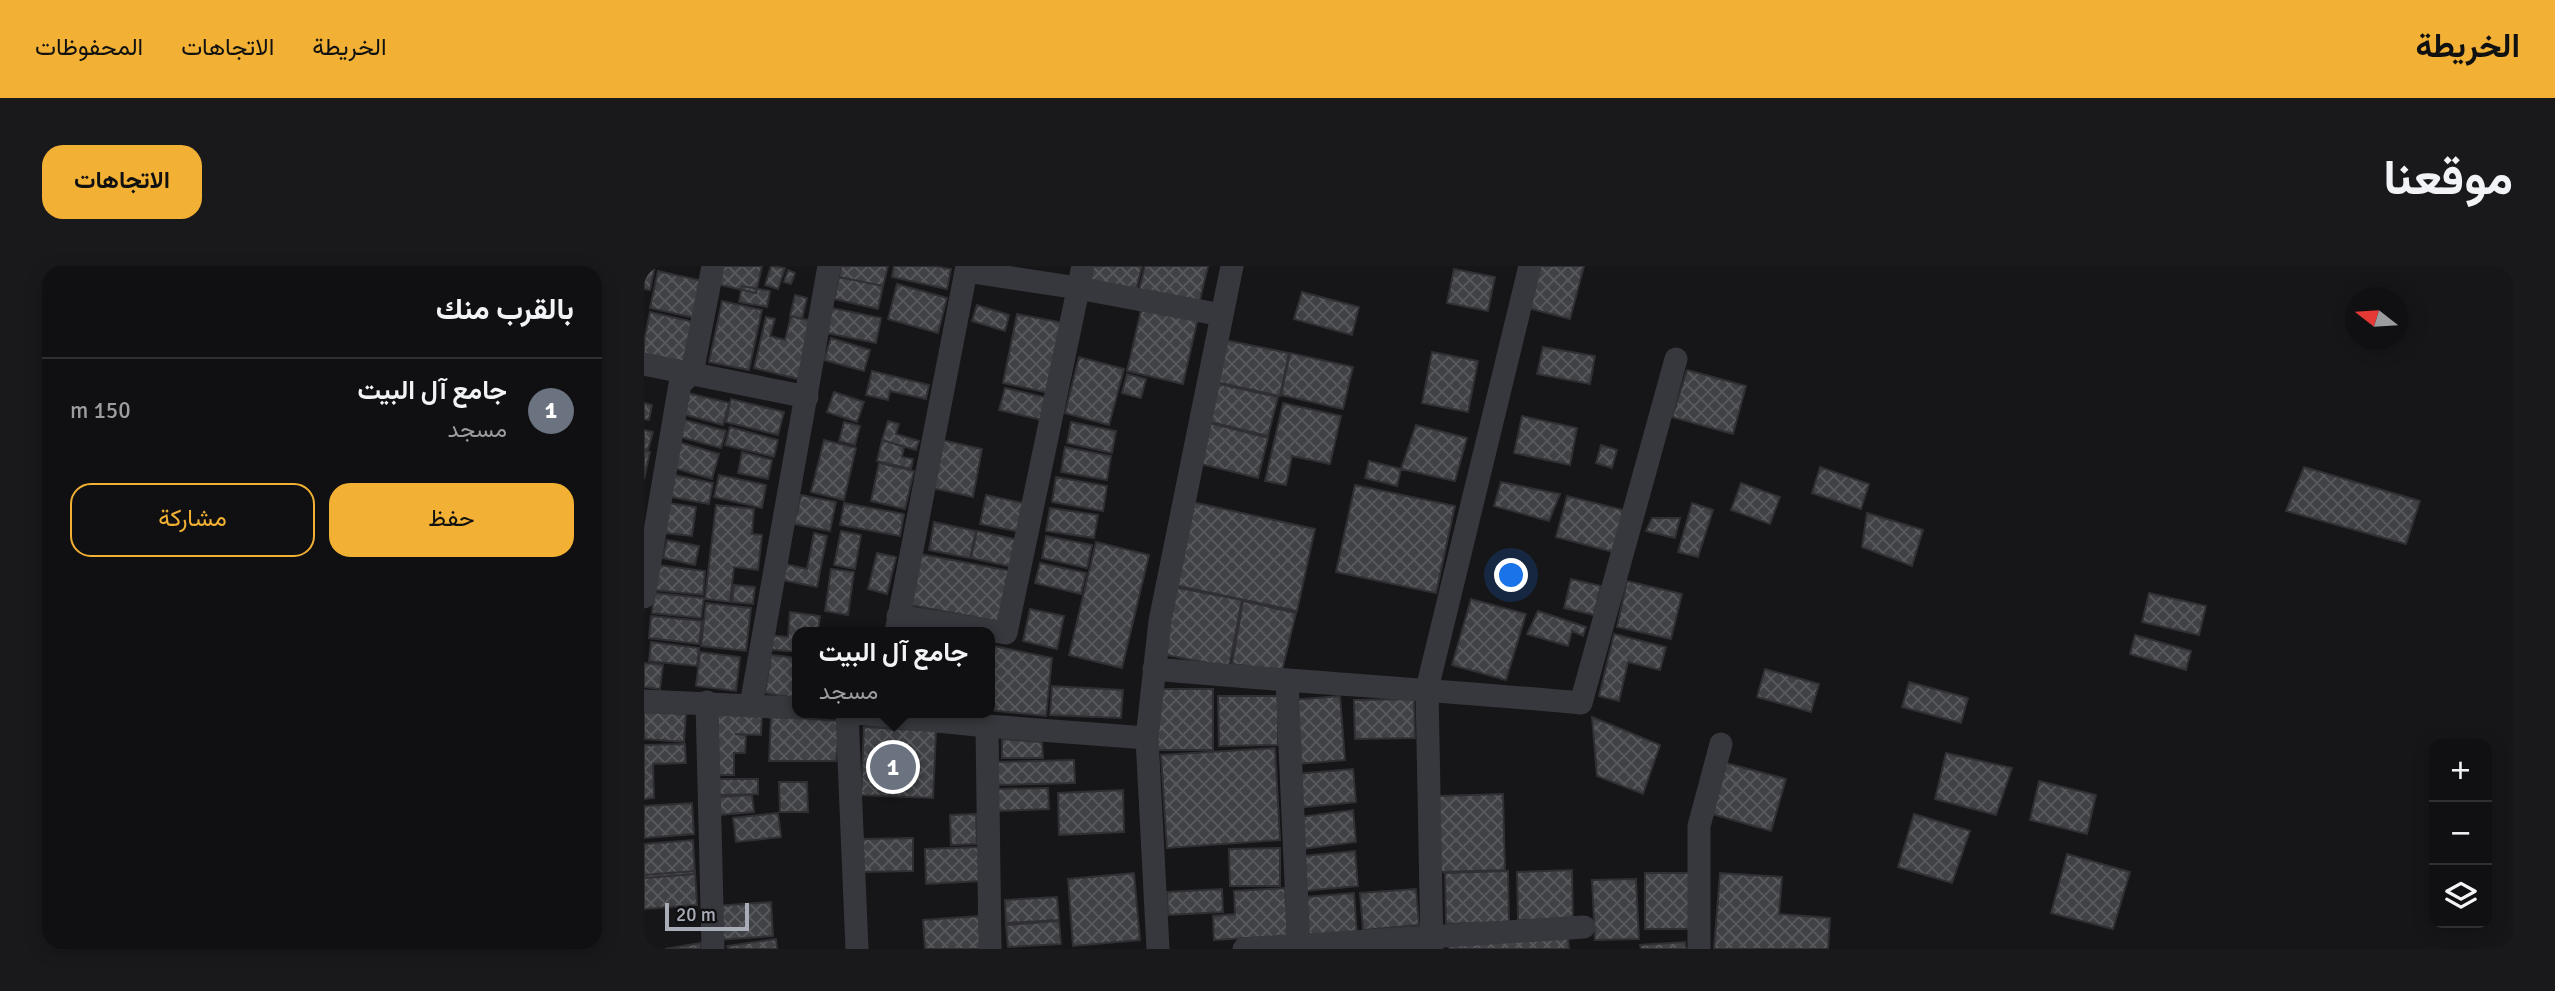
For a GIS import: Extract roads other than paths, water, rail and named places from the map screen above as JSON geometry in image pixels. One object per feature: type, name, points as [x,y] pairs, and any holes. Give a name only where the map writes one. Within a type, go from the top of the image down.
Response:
[{"type":"street","points":[[644,597],[680,384],[692,373],[713,266]]},
{"type":"street","points":[[751,705],[829,266]]},
{"type":"street","points":[[1158,949],[1147,738],[1154,669],[1160,621],[1232,266]]},
{"type":"street","points":[[1431,943],[1427,689],[1530,266]]},
{"type":"street","points":[[930,627],[897,624],[967,269],[1080,277],[1222,315]]},
{"type":"street","points":[[995,633],[1006,634],[1080,277]]},
{"type":"street","points":[[1154,669],[1581,703],[1676,359]]},
{"type":"street","points":[[644,365],[807,397]]},
{"type":"street","points":[[1287,681],[1299,947]]},
{"type":"street","points":[[644,701],[792,708]]},
{"type":"street","points":[[707,702],[713,949]]},
{"type":"street","points":[[847,718],[857,949]]},
{"type":"street","points":[[921,718],[987,726],[1147,738]]},
{"type":"street","points":[[987,726],[990,949]]},
{"type":"street","points":[[1699,949],[1699,826],[1721,744]]},
{"type":"street","points":[[1244,949],[1431,943],[1584,928]]},
{"type":"place","name":"جامع آل البيت","points":[[893,767]]}]
